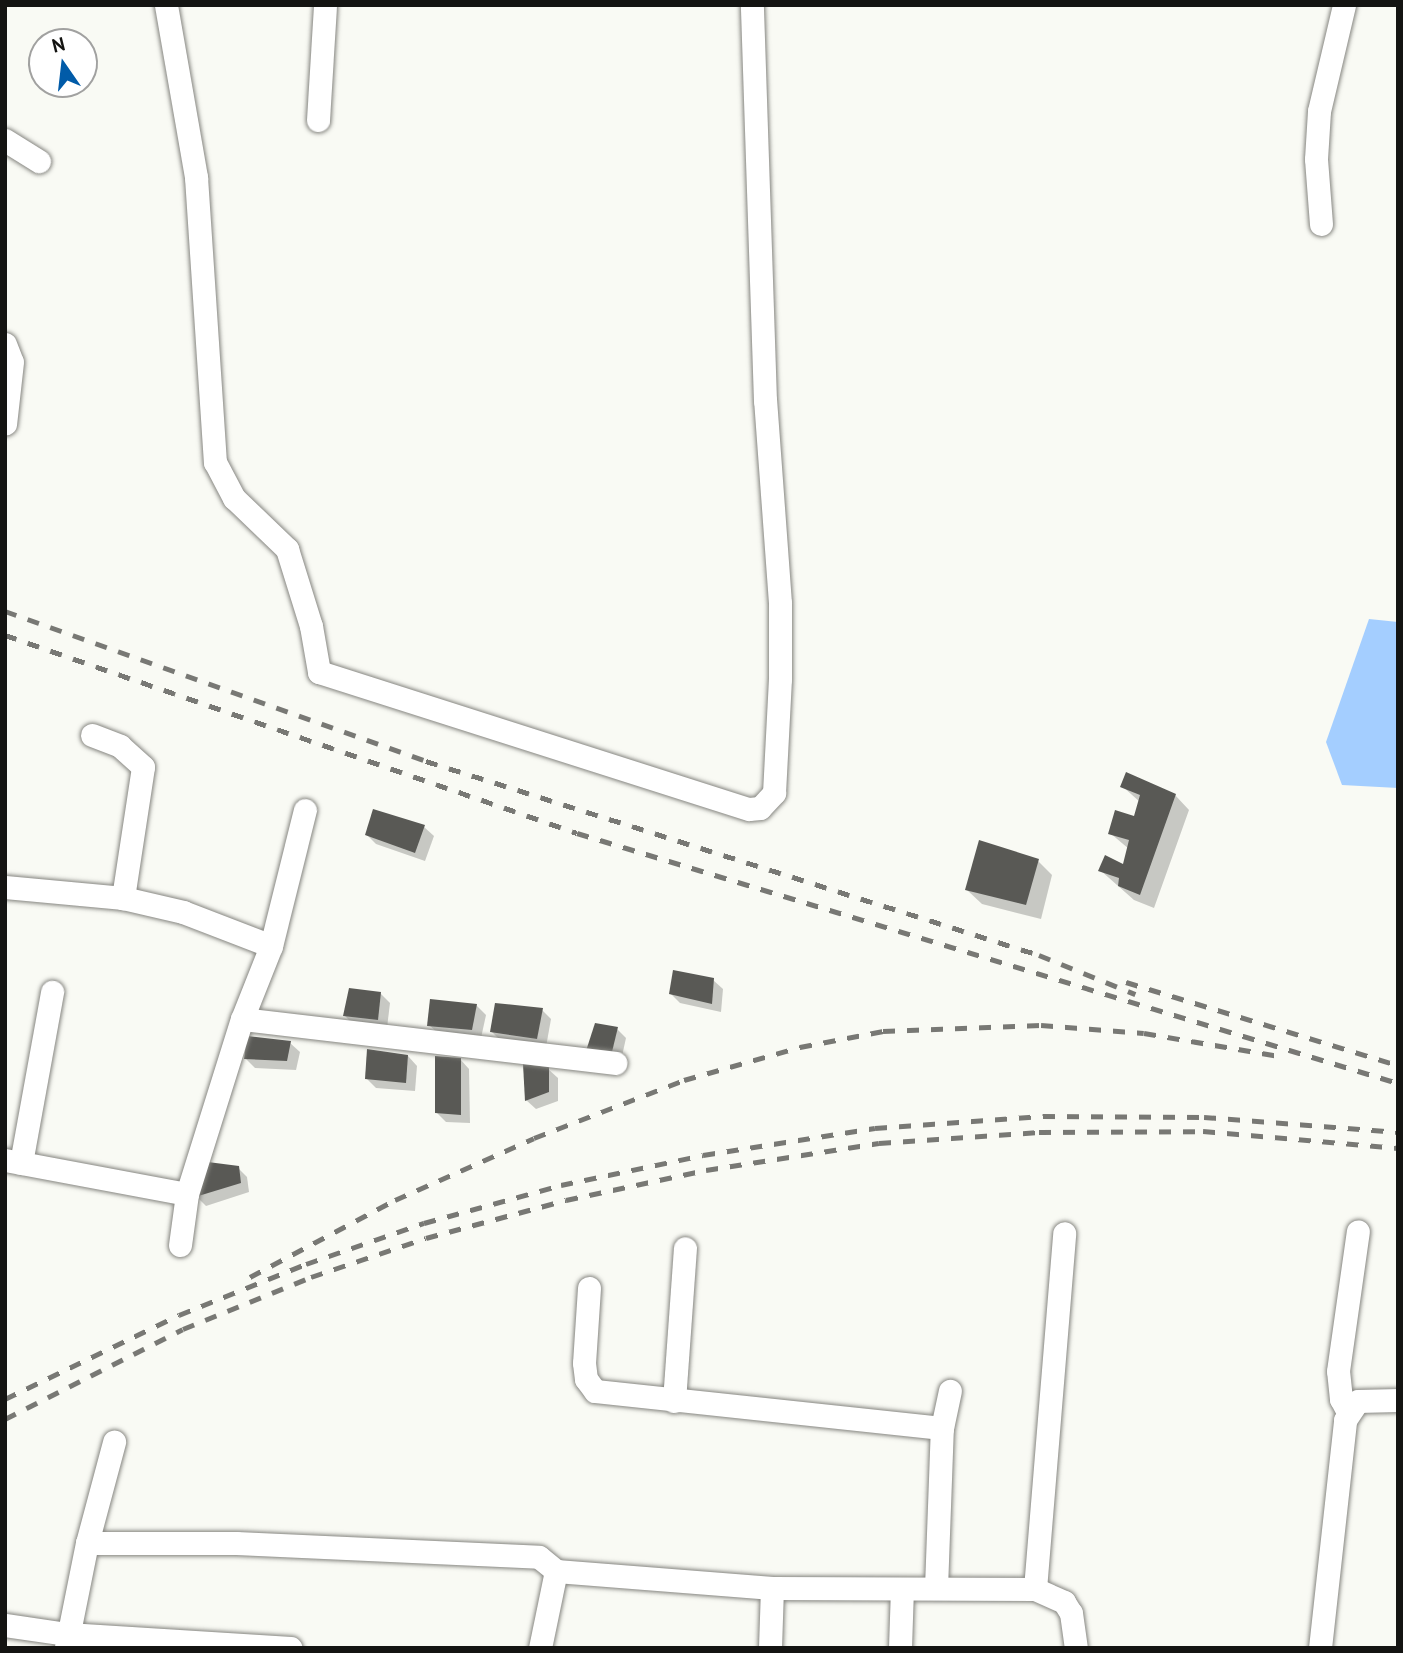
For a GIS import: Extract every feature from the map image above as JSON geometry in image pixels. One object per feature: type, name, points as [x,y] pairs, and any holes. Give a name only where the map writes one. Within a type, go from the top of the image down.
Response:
[{"type":"street","points":[[166,5],[196,177],[215,462],[234,498],[287,549],[312,626],[319,672],[749,809],[760,808],[774,793],[780,641],[765,401],[752,5]]},
{"type":"street","points":[[318,120],[325,5]]},
{"type":"street","points":[[1321,224],[1316,159],[1319,111],[1344,5]]},
{"type":"street","points":[[5,140],[39,161]]},
{"type":"street","points":[[5,344],[12,362],[5,424]]},
{"type":"street","points":[[92,735],[120,746],[143,767],[123,898]]},
{"type":"street","points":[[180,1245],[187,1194],[242,1018],[271,946],[305,810]]},
{"type":"street","points":[[5,887],[123,898],[183,912],[271,946]]},
{"type":"street","points":[[52,992],[13,1161],[187,1194]]},
{"type":"street","points":[[242,1018],[615,1063]]},
{"type":"street","points":[[1320,1648],[1348,1412],[1341,1399],[1338,1371],[1358,1231]]},
{"type":"street","points":[[1035,1589],[1064,1233]]},
{"type":"street","points":[[674,1401],[685,1248]]},
{"type":"street","points":[[589,1288],[586,1379],[595,1391],[611,1396],[942,1428]]},
{"type":"street","points":[[936,1588],[942,1428],[950,1391]]},
{"type":"street","points":[[1348,1412],[1366,1399],[1398,1400]]},
{"type":"street","points":[[67,1641],[87,1543],[114,1442]]},
{"type":"street","points":[[87,1543],[236,1543],[539,1557],[556,1571],[772,1588],[1035,1589],[1063,1602],[1073,1620],[1076,1648]]},
{"type":"street","points":[[540,1648],[556,1571]]},
{"type":"street","points":[[770,1648],[772,1588]]},
{"type":"street","points":[[900,1648],[902,1589]]},
{"type":"street","points":[[5,1625],[67,1641],[291,1648]]},
{"type":"water","points":[[1369,619],[1398,622],[1398,788],[1342,785],[1326,742]]},
{"type":"building","points":[[1126,772],[1176,794],[1140,895],[1118,886],[1119,878],[1098,871],[1105,855],[1123,864],[1129,840],[1108,834],[1115,810],[1134,816],[1140,795],[1120,787]]},
{"type":"building","points":[[373,809],[425,825],[415,853],[365,835]]},
{"type":"building","points":[[979,840],[1039,859],[1026,905],[965,890]]},
{"type":"building","points":[[673,970],[714,978],[712,1004],[669,994]]},
{"type":"building","points":[[349,988],[381,992],[378,1020],[343,1016]]},
{"type":"building","points":[[430,999],[477,1004],[472,1030],[427,1026]]},
{"type":"building","points":[[495,1003],[543,1008],[537,1039],[490,1032]]},
{"type":"building","points":[[595,1023],[618,1027],[611,1056],[585,1054]]},
{"type":"building","points":[[247,1036],[291,1041],[287,1061],[244,1059]]},
{"type":"building","points":[[367,1049],[408,1055],[406,1083],[365,1079]]},
{"type":"building","points":[[435,1056],[461,1058],[461,1115],[435,1113]]},
{"type":"building","points":[[523,1064],[549,1067],[549,1092],[525,1101]]},
{"type":"building","points":[[200,1161],[239,1166],[241,1183],[195,1197]]},
{"type":"railway","points":[[5,611],[426,761],[1039,955],[1135,994]]},
{"type":"railway","points":[[5,635],[577,833],[1398,1083]]},
{"type":"railway","points":[[1126,982],[1398,1065]]},
{"type":"railway","points":[[250,1277],[395,1200],[534,1138],[684,1080],[800,1047],[883,1031],[1041,1025],[1144,1033],[1279,1056]]},
{"type":"railway","points":[[5,1399],[179,1315],[306,1264],[424,1223],[561,1185],[703,1155],[875,1128],[1043,1116],[1204,1117],[1398,1132]]},
{"type":"railway","points":[[5,1419],[183,1329],[311,1277],[426,1238],[566,1200],[706,1170],[879,1143],[1039,1132],[1203,1131],[1398,1148]]}]
